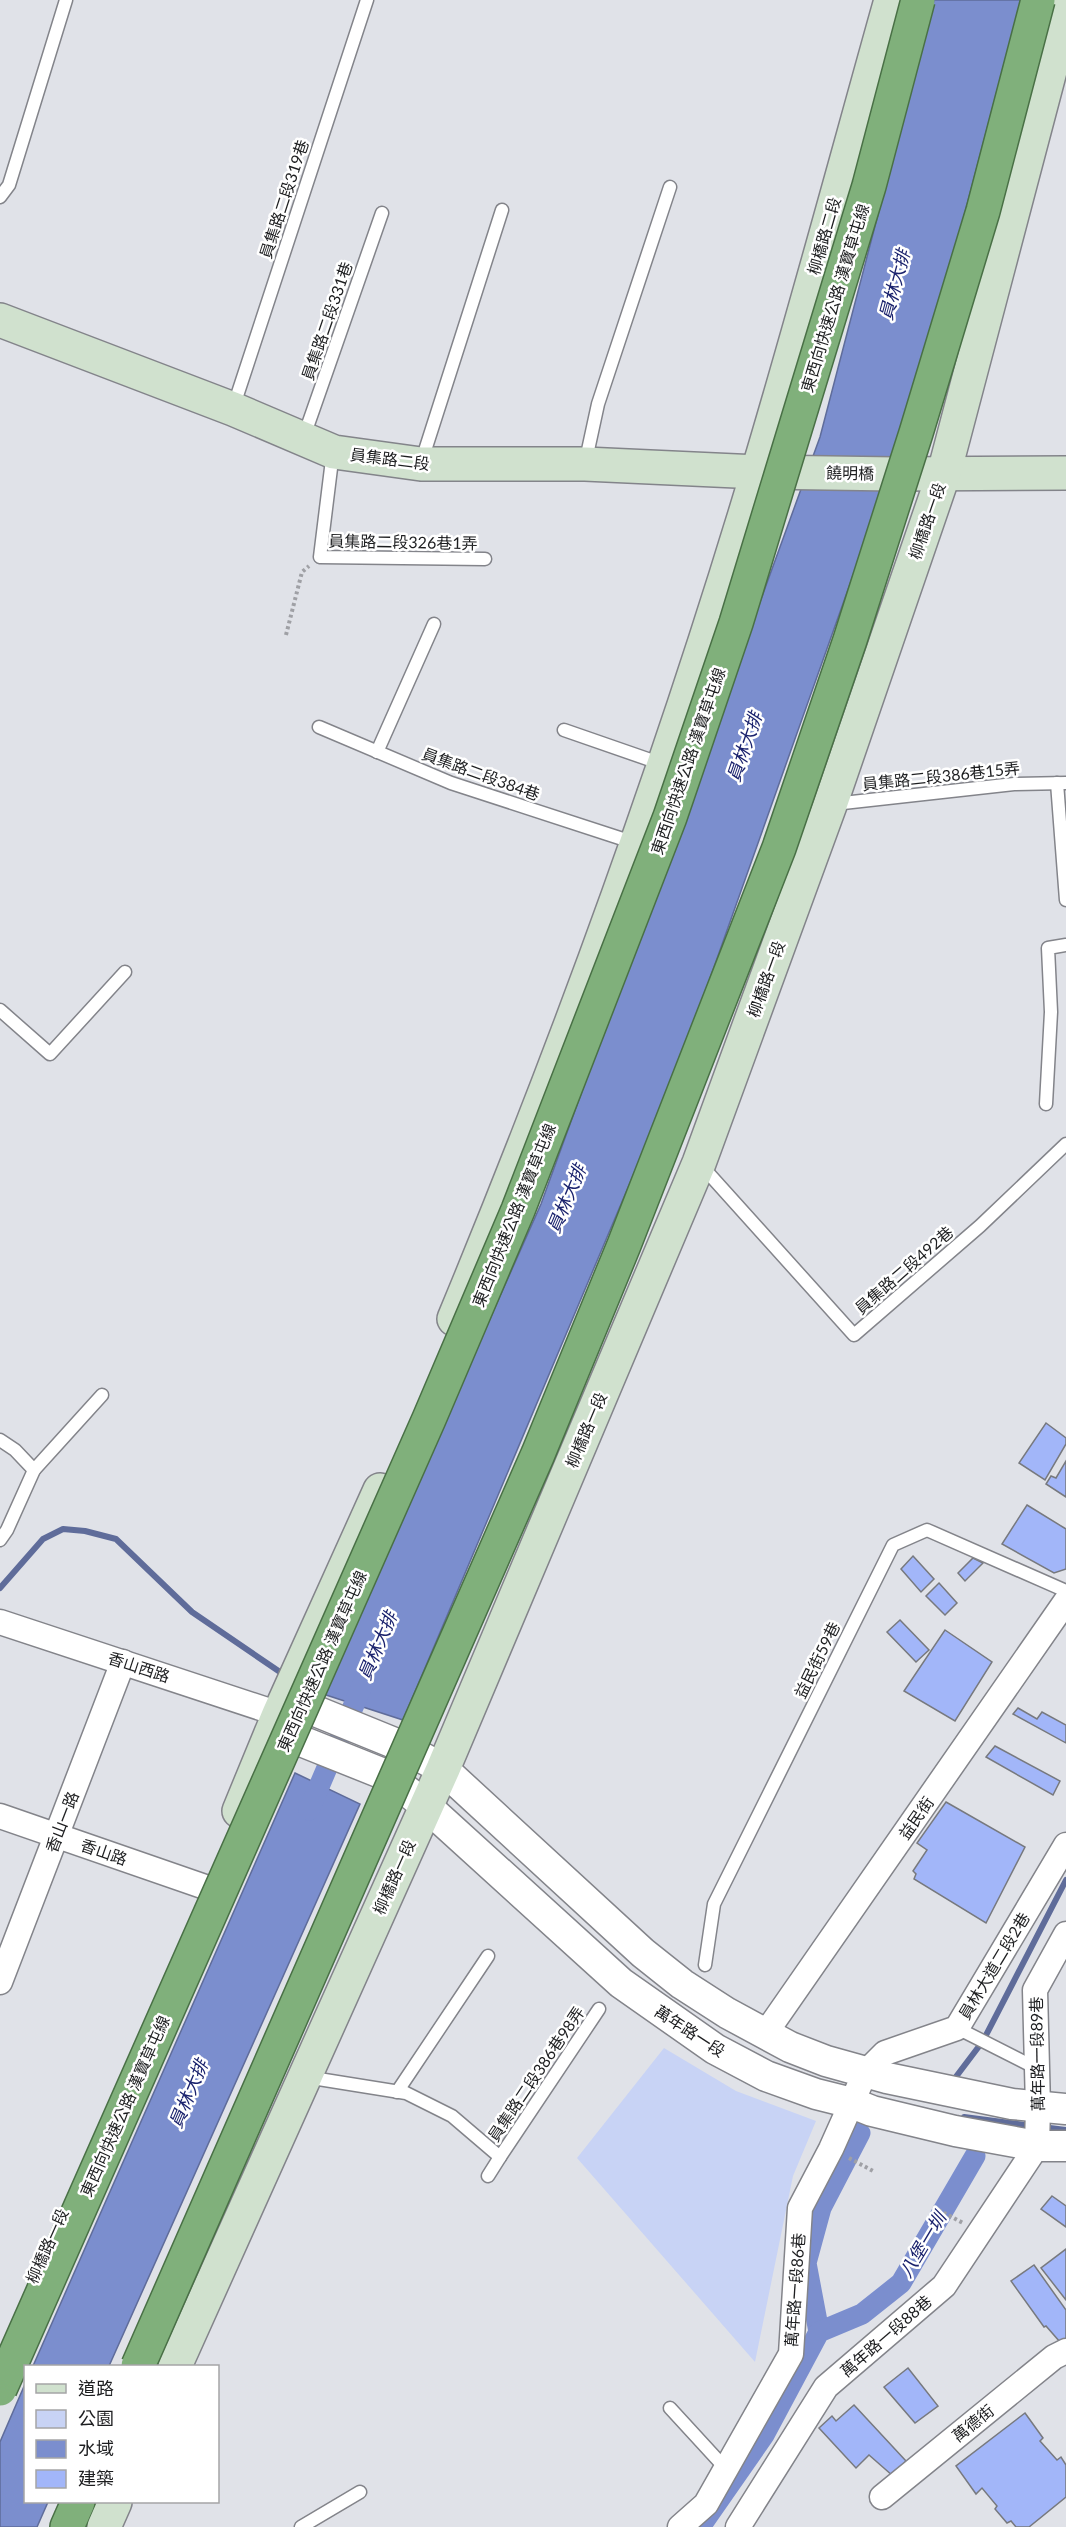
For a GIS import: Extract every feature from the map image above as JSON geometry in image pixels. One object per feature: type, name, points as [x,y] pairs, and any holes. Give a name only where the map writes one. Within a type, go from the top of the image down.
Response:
[{"type":"highway","name":"東西向快速公路 漢寶草屯線","points":[[0,2389],[429,1419],[514,1221],[670,817],[736,623],[869,186],[918,0]]},
{"type":"highway","points":[[139,2365],[538,1454],[624,1245],[779,848],[850,640],[920,422],[983,211],[1038,0]]},
{"type":"highway","points":[[67,2527],[78,2503]]},
{"type":"main road","name":"柳橋路二段","points":[[758,472],[891,0]]},
{"type":"main road","points":[[1066,10],[944,474],[1066,473]]},
{"type":"main road","name":"員集路二段","points":[[0,320],[233,409],[333,452],[421,464],[585,464],[805,472]]},
{"type":"main road","name":"柳橋路一段","points":[[0,2350],[208,1888],[279,1714],[417,1407],[502,1204],[636,843],[758,472]]},
{"type":"main road","name":"饒明橋","points":[[805,472],[944,474]]},
{"type":"main road","name":"柳橋路一段","points":[[176,2365],[443,1769],[699,1163],[830,805],[944,474]]},
{"type":"main road","points":[[104,2527],[115,2503]]},
{"type":"street","name":"益民街","points":[[765,2034],[1066,1601]]},
{"type":"street","name":"香山西路","points":[[1,1624],[279,1714]]},
{"type":"street","name":"香山一路","points":[[0,1982],[123,1662]]},
{"type":"street","points":[[279,1714],[313,1710],[399,1745],[443,1769],[643,1953],[691,1990],[765,2034],[826,2061],[876,2076],[1039,2107]]},
{"type":"street","name":"萬年路一段","points":[[279,1714],[301,1741],[386,1775],[425,1805],[621,1983],[666,2017],[715,2049],[766,2076],[862,2107],[1037,2146],[1066,2146]]},
{"type":"street","name":"香山路","points":[[0,1816],[208,1888]]},
{"type":"street","name":"員林大道二段2巷","points":[[876,2076],[885,2053],[957,2028],[1066,1845]]},
{"type":"street","name":"萬年路一段89巷","points":[[1037,2146],[1039,2107],[1035,1990],[1066,1934]]},
{"type":"street","name":"萬年路一段86巷","points":[[680,2527],[706,2504],[791,2354],[800,2208],[862,2107],[876,2076]]},
{"type":"street","name":"萬年路一段88巷","points":[[738,2527],[826,2387],[944,2286],[1037,2146]]},
{"type":"street","name":"萬德街","points":[[882,2497],[1054,2357],[1066,2351]]},
{"type":"lane","points":[[0,197],[9,185],[66,0]]},
{"type":"lane","name":"員集路二段319巷","points":[[233,409],[367,0]]},
{"type":"lane","points":[[585,464],[598,404],[670,187]]},
{"type":"lane","points":[[421,464],[502,210]]},
{"type":"lane","name":"員集路二段331巷","points":[[303,440],[382,213]]},
{"type":"lane","points":[[320,558],[333,452]]},
{"type":"lane","name":"員集路二段326巷1弄","points":[[320,558],[485,559]]},
{"type":"lane","points":[[377,752],[434,624]]},
{"type":"lane","name":"員集路二段384巷","points":[[319,727],[451,783],[636,843]]},
{"type":"lane","points":[[564,730],[663,764]]},
{"type":"lane","name":"員集路二段386巷15弄","points":[[830,805],[1014,784],[1061,783],[1066,900]]},
{"type":"lane","points":[[1046,1104],[1051,1012],[1048,948],[1066,945]]},
{"type":"lane","points":[[0,1010],[50,1054],[125,972]]},
{"type":"lane","name":"員集路二段492巷","points":[[699,1163],[854,1335],[980,1227],[1066,1144]]},
{"type":"lane","points":[[0,1539],[7,1530],[34,1470],[102,1395]]},
{"type":"lane","points":[[0,1440],[15,1450],[34,1470]]},
{"type":"lane","name":"益民街59巷","points":[[705,1965],[714,1904],[893,1545],[927,1530],[1066,1591]]},
{"type":"lane","points":[[397,2092],[488,1956]]},
{"type":"lane","name":"員集路二段386巷98弄","points":[[488,2176],[599,2009]]},
{"type":"lane","points":[[957,2028],[1036,2068]]},
{"type":"lane","name":"員集路二段386巷98弄","points":[[305,2076],[406,2093],[452,2116],[500,2157]]},
{"type":"lane","points":[[670,2408],[726,2469]]},
{"type":"lane","points":[[301,2527],[360,2492]]},
{"type":"path","points":[[286,635],[302,572],[320,558]]},
{"type":"path","points":[[843,2155],[873,2171]]},
{"type":"path","points":[[933,2207],[966,2225]]},
{"type":"green space","points":[[664,2048],[736,2091],[816,2121],[793,2176],[755,2362],[577,2158]]},
{"type":"water","points":[[934,0],[1021,0],[916,398],[676,1074],[403,1720],[323,1694],[541,1204],[820,437]]},
{"type":"water","points":[[295,1773],[360,1804],[109,2365],[33,2365]]},
{"type":"water","points":[[24,2386],[24,2503],[48,2503],[37,2527],[0,2527],[0,2442]]},
{"type":"building","points":[[1046,1423],[1066,1438],[1066,1444],[1045,1480],[1019,1463]]},
{"type":"building","points":[[1066,1461],[1066,1497],[1046,1484],[1051,1476],[1056,1478]]},
{"type":"building","points":[[1027,1505],[1066,1529],[1066,1569],[1054,1573],[1002,1544]]},
{"type":"building","points":[[913,1556],[934,1579],[921,1592],[901,1569]]},
{"type":"building","points":[[973,1558],[983,1563],[965,1581],[958,1573]]},
{"type":"building","points":[[939,1583],[957,1603],[945,1615],[926,1596]]},
{"type":"building","points":[[900,1620],[929,1650],[916,1662],[887,1632]]},
{"type":"building","points":[[945,1630],[992,1662],[955,1721],[904,1691]]},
{"type":"building","points":[[1018,1708],[1037,1719],[1042,1712],[1066,1725],[1066,1743],[1013,1714]]},
{"type":"building","points":[[995,1746],[1060,1781],[1053,1795],[986,1757]]},
{"type":"building","points":[[946,1802],[1025,1847],[986,1923],[914,1879],[916,1874],[913,1871],[927,1850],[917,1843]]},
{"type":"building","points":[[1052,2196],[1066,2206],[1066,2227],[1041,2209]]},
{"type":"building","points":[[1066,2249],[1066,2300],[1041,2268]]},
{"type":"building","points":[[1034,2265],[1066,2310],[1066,2338],[1060,2342],[1046,2326],[1044,2327],[1011,2281]]},
{"type":"building","points":[[908,2368],[938,2406],[915,2423],[884,2387]]},
{"type":"building","points":[[854,2405],[906,2461],[893,2476],[869,2455],[856,2468],[819,2428],[832,2416],[836,2421]]},
{"type":"building","points":[[1025,2413],[1043,2438],[1040,2441],[1057,2460],[1061,2457],[1066,2465],[1066,2497],[1029,2527],[1016,2527],[1011,2521],[1007,2523],[982,2488],[976,2494],[956,2466]]},
{"type":"waterway","points":[[0,1588],[43,1539],[63,1529],[85,1531],[116,1539],[192,1612],[280,1672]]},
{"type":"waterway","name":"員林大排","points":[[309,1810],[365,1679]]},
{"type":"waterway","name":"八堡一圳","points":[[952,2082],[983,2041],[1066,1880]]},
{"type":"waterway","points":[[964,2117],[1032,2126]]},
{"type":"waterway","points":[[1042,2127],[1066,2130]]},
{"type":"waterway","name":"八堡一圳","points":[[819,2332],[806,2263],[821,2208],[860,2133]]},
{"type":"waterway","name":"八堡一圳","points":[[700,2527],[764,2435],[819,2332],[862,2314],[901,2283],[975,2156]]}]
